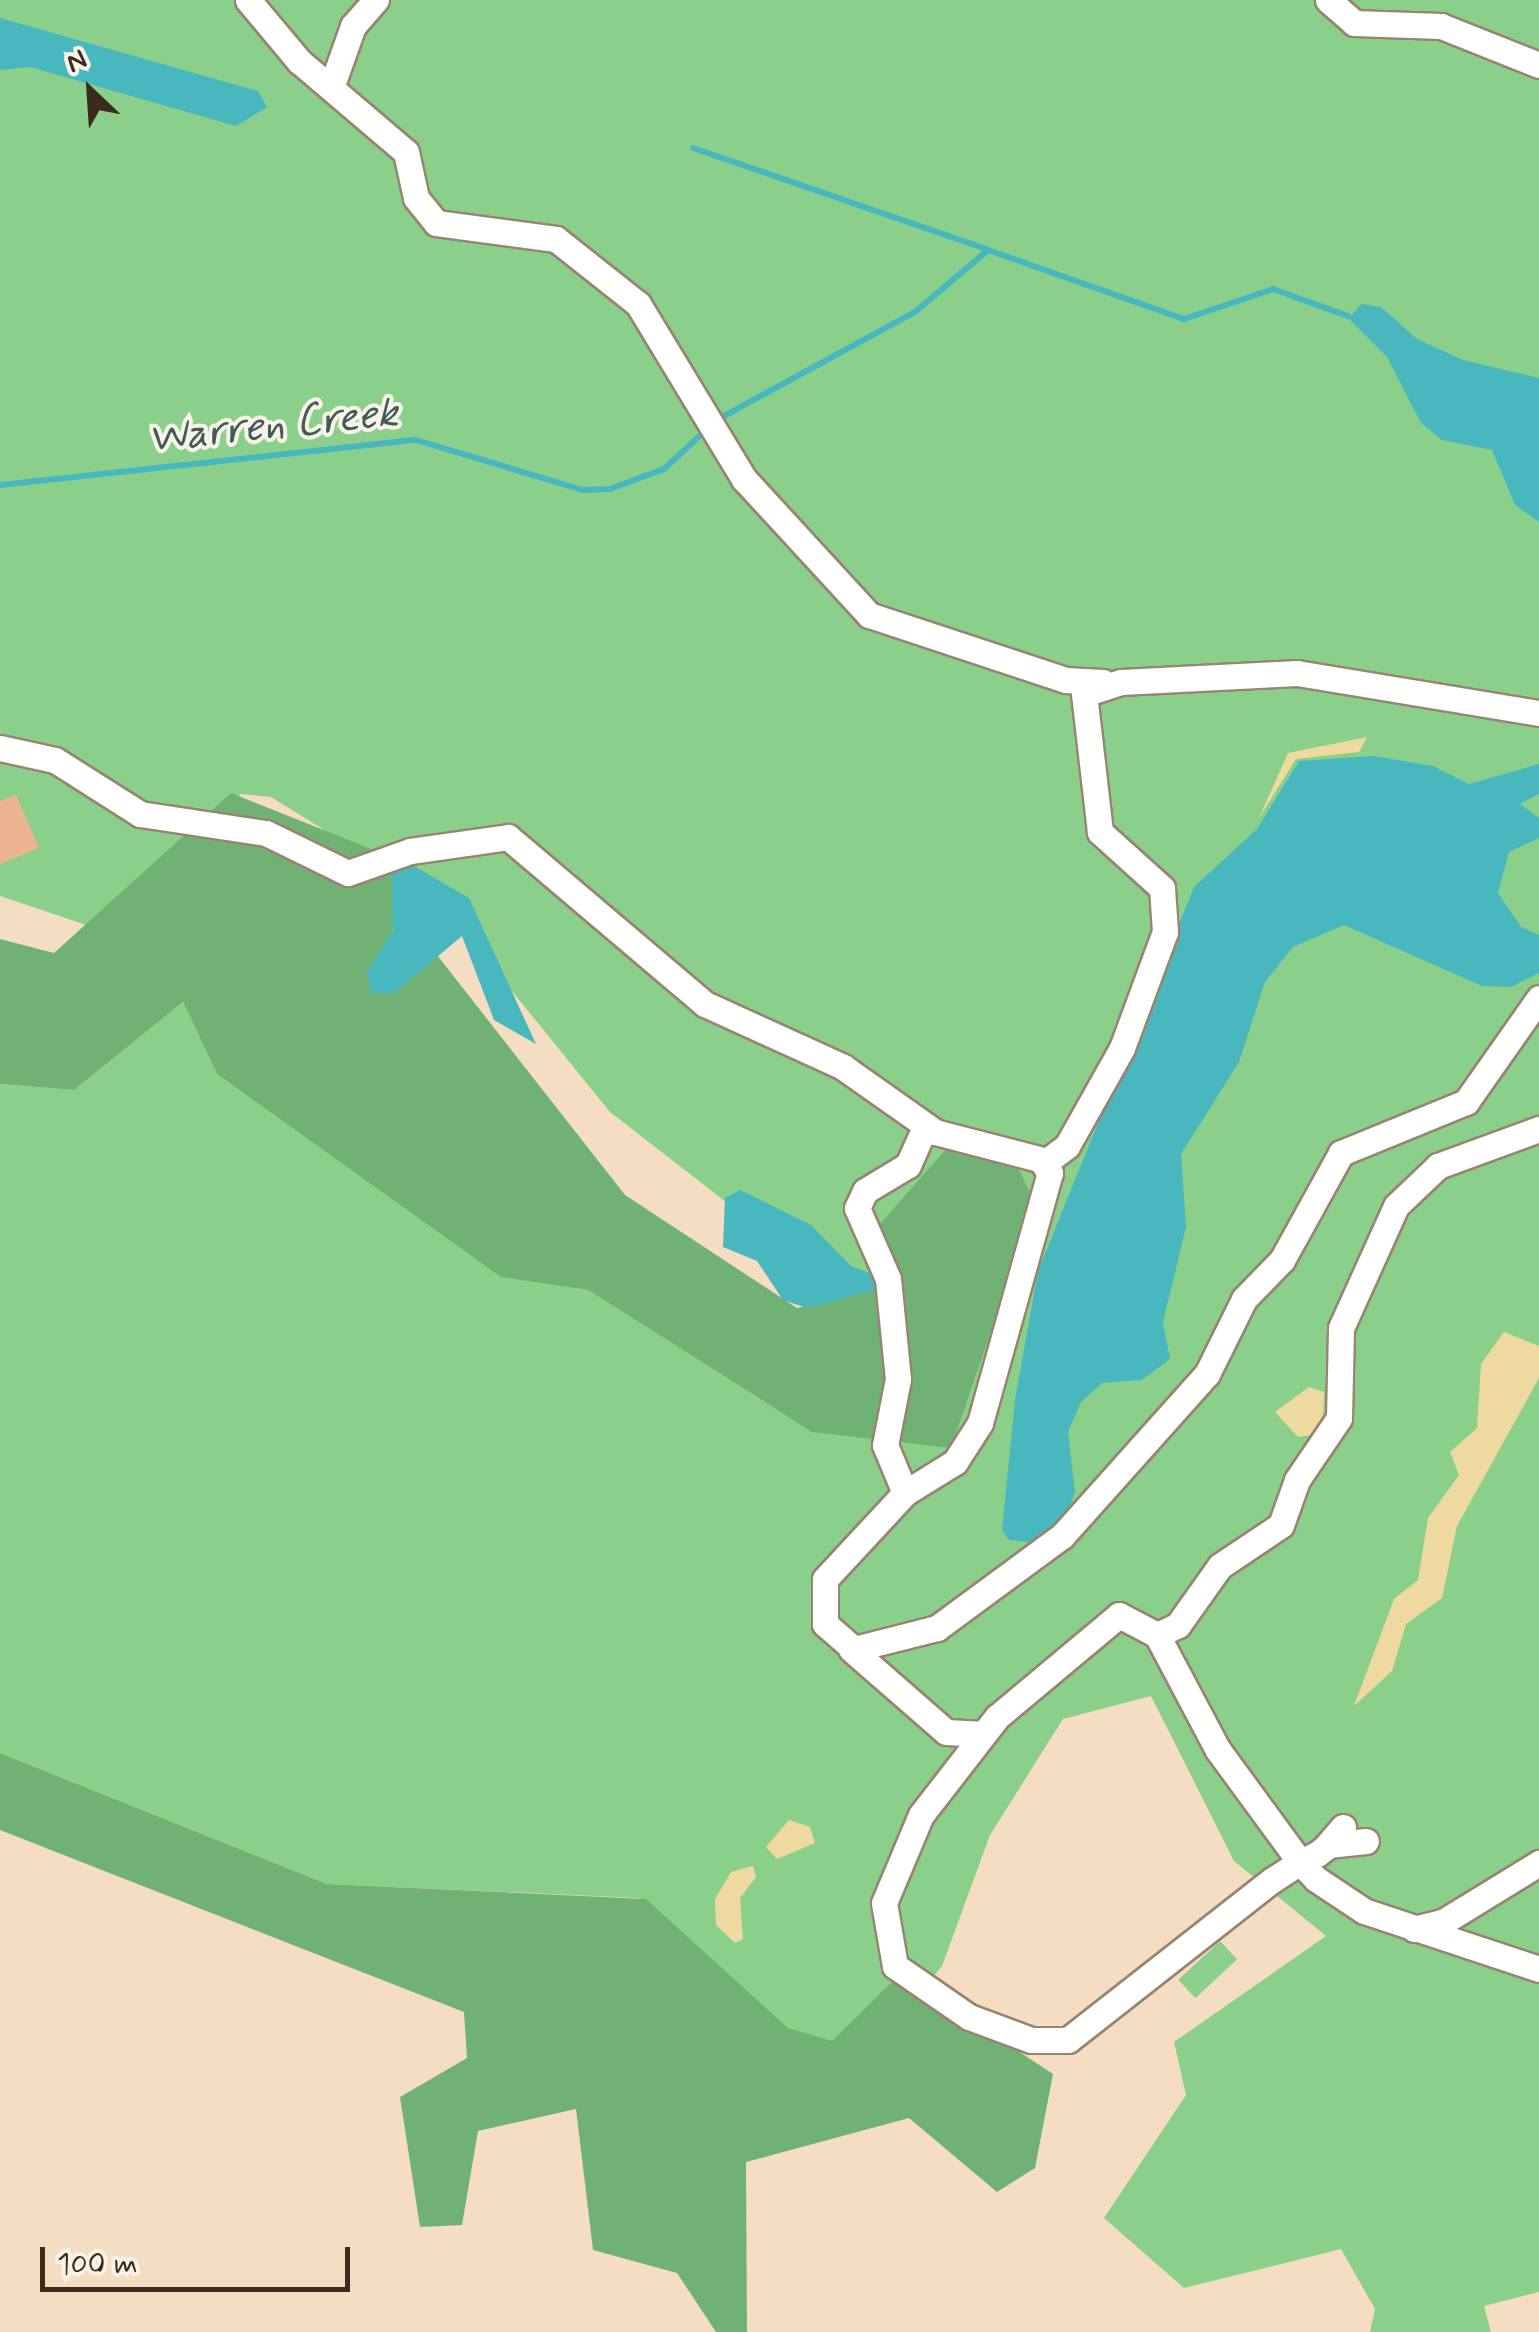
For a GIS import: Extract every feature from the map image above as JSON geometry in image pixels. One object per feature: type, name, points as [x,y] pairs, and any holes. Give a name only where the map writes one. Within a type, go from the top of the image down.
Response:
[{"type":"lane","points":[[332,85],[353,26],[376,0]]},
{"type":"lane","points":[[1328,0],[1354,22],[1442,26],[1539,66]]},
{"type":"lane","points":[[250,3],[406,152],[416,198],[436,223],[556,239],[638,304],[744,479],[860,608],[907,634],[1008,656],[1065,680],[1113,683]]},
{"type":"lane","points":[[1082,706],[1094,685],[1297,673],[1539,713]]},
{"type":"lane","points":[[980,1734],[946,1732],[851,1649],[826,1624],[824,1579],[905,1494],[955,1462],[980,1422],[1050,1163],[1122,1048],[1166,923],[1162,888],[1100,832],[1082,706],[1065,680]]},
{"type":"lane","points":[[0,748],[55,760],[140,814],[266,833],[348,873],[410,851],[508,837],[694,997],[853,1073],[925,1127],[1050,1163]]},
{"type":"lane","points":[[851,1649],[936,1628],[1062,1536],[1207,1374],[1244,1299],[1282,1260],[1341,1153],[1466,1102],[1539,998]]},
{"type":"lane","points":[[905,1494],[885,1445],[898,1380],[888,1279],[856,1208],[865,1191],[908,1165],[925,1127]]},
{"type":"lane","points":[[1157,1635],[1178,1624],[1220,1566],[1281,1525],[1297,1480],[1339,1418],[1341,1328],[1396,1206],[1438,1166],[1539,1130]]},
{"type":"lane","points":[[1366,1841],[1336,1836],[1299,1871],[1075,2037],[1046,2043],[969,2017],[895,1966],[884,1904],[918,1820],[980,1734],[1107,1619],[1135,1617],[1157,1635],[1218,1750],[1299,1871],[1364,1911],[1539,1969]]},
{"type":"lane","points":[[1414,1929],[1443,1922],[1539,1863]]},
{"type":"green space","points":[[0,0],[1539,0],[1539,2292],[1484,2306],[1491,2332],[1370,2332],[1375,2309],[1341,2249],[1184,2288],[1104,2218],[1186,2095],[1174,2042],[1326,1936],[1234,1861],[1151,1696],[1063,1719],[990,1835],[942,1966],[845,2081],[639,1898],[327,1884],[0,1753],[0,1084],[74,1090],[183,1002],[217,1074],[501,1276],[588,1290],[776,1409],[816,1272],[610,1112],[439,901],[271,797],[241,794],[98,929],[0,896]]},
{"type":"green space","points":[[231,793],[414,866],[372,991],[437,955],[625,1195],[797,1308],[882,1288],[879,1225],[948,1147],[1016,1164],[1035,1203],[951,1448],[812,1432],[588,1290],[501,1277],[217,1074],[183,1002],[74,1090],[0,1084],[0,939],[54,953]]},
{"type":"green space","points":[[0,1753],[327,1884],[646,1899],[788,2028],[832,2041],[900,1974],[1053,2074],[1035,2168],[997,2192],[909,2118],[746,2162],[747,2332],[716,2332],[677,2273],[593,2250],[576,2109],[478,2131],[462,2225],[420,2227],[400,2097],[467,2058],[464,2012],[0,1830]]},
{"type":"green space","points":[[1220,1941],[1237,1959],[1195,1998],[1178,1980]]},
{"type":"sand","points":[[1367,737],[1359,752],[1296,759],[1259,818],[1288,753]]},
{"type":"sand","points":[[1504,1332],[1539,1346],[1539,1378],[1457,1526],[1442,1598],[1406,1624],[1392,1671],[1354,1706],[1394,1599],[1418,1580],[1428,1518],[1459,1475],[1450,1452],[1477,1428],[1481,1364]]},
{"type":"sand","points":[[1309,1387],[1324,1392],[1323,1416],[1312,1435],[1298,1437],[1275,1412]]},
{"type":"sand","points":[[789,1820],[810,1827],[815,1843],[777,1859],[766,1847]]},
{"type":"sand","points":[[753,1866],[756,1877],[740,1898],[743,1939],[735,1943],[716,1925],[715,1899],[731,1872]]},
{"type":"water","points":[[0,18],[258,91],[267,107],[236,126],[30,67],[0,70]]},
{"type":"water","points":[[1361,304],[1381,307],[1417,339],[1463,360],[1539,378],[1539,522],[1515,505],[1492,450],[1442,440],[1421,423],[1387,357],[1349,319]]},
{"type":"water","points":[[1374,756],[1433,766],[1469,784],[1539,764],[1539,794],[1520,804],[1539,818],[1539,838],[1509,852],[1498,893],[1521,927],[1539,935],[1539,973],[1511,987],[1482,986],[1344,925],[1293,947],[1265,982],[1239,1062],[1181,1154],[1186,1227],[1163,1322],[1170,1359],[1142,1380],[1102,1383],[1081,1402],[1068,1432],[1075,1492],[1067,1514],[1041,1543],[1009,1540],[1002,1530],[1015,1400],[1038,1271],[1194,887],[1257,829],[1299,761]]},
{"type":"water","points":[[414,866],[469,898],[536,1044],[494,1020],[462,936],[393,994],[371,992],[367,972],[393,930],[392,874]]},
{"type":"water","points":[[740,1190],[811,1225],[851,1266],[881,1277],[882,1288],[807,1308],[783,1300],[757,1261],[723,1247],[725,1198]]},
{"type":"building","points":[[16,795],[39,848],[0,864],[0,801]]},
{"type":"waterway","points":[[693,148],[987,249]]},
{"type":"waterway","name":"Warren Creek","points":[[724,416],[915,312],[988,250],[1184,319],[1273,289],[1348,316]]},
{"type":"waterway","name":"Warren Creek","points":[[0,485],[416,440],[583,490],[610,489],[664,469],[707,429]]}]
